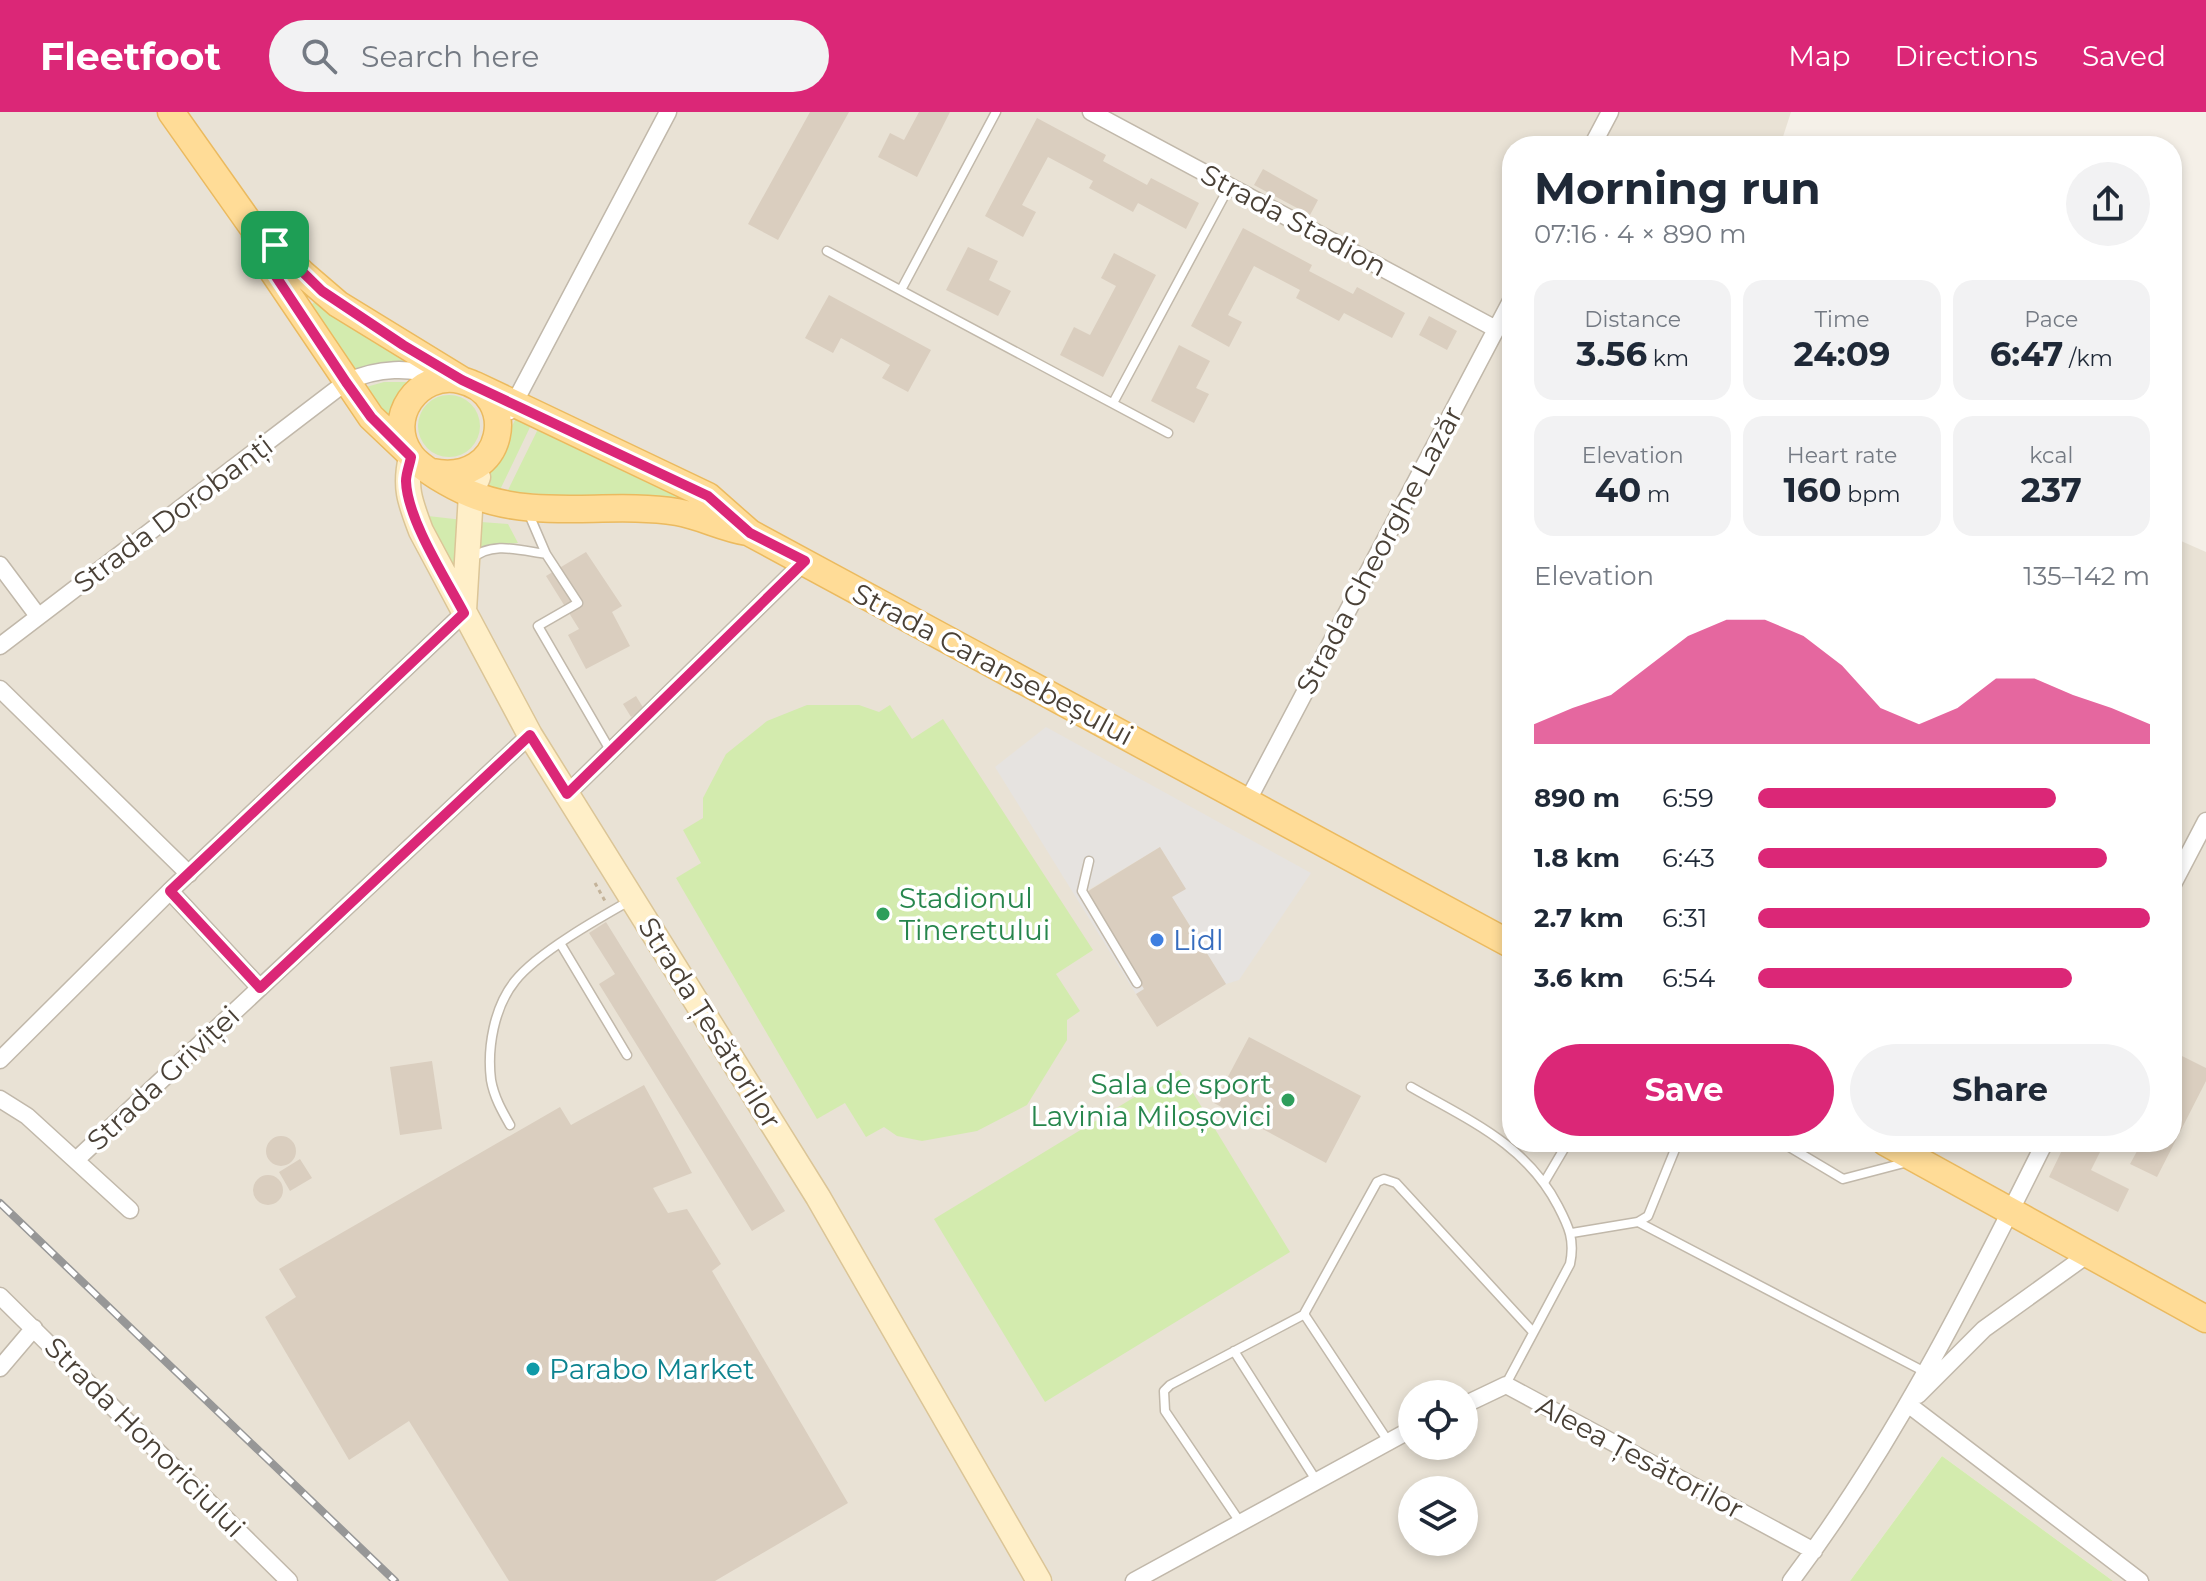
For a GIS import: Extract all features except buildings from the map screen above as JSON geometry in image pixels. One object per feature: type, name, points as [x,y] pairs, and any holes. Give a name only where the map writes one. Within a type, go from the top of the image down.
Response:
[{"type":"main road","points":[[171,112],[253,228],[261,254],[346,382],[371,417],[417,460],[471,494],[526,507],[677,512],[750,533]]},
{"type":"main road","name":"Strada Caransebeșului","points":[[253,228],[338,304],[462,381],[708,496],[750,533],[1502,940]]},
{"type":"main road","points":[[464,613],[471,494],[491,450],[498,432],[497,418],[486,394],[462,381],[424,385],[406,404],[401,429],[417,460],[447,475],[463,473],[477,466],[491,450]]},
{"type":"main road","name":"Strada Țesătorilor","points":[[417,460],[406,479],[409,499],[421,531],[530,735],[818,1197],[1039,1581]]},
{"type":"main road","points":[[1903,1152],[2206,1319]]},
{"type":"street","points":[[491,450],[668,112]]},
{"type":"street","name":"Strada Stadion","points":[[1091,112],[1496,329]]},
{"type":"street","points":[[1597,136],[1610,112]]},
{"type":"street","name":"Strada Gheorghe Lazăr","points":[[1247,802],[1502,320]]},
{"type":"street","name":"Strada Dorobanți","points":[[0,646],[346,382],[368,372],[392,369],[420,370],[462,381]]},
{"type":"street","points":[[567,794],[805,561]]},
{"type":"street","points":[[0,565],[38,616]]},
{"type":"street","points":[[0,1060],[170,891],[464,613]]},
{"type":"street","points":[[0,689],[189,874]]},
{"type":"street","name":"Strada Griviței","points":[[76,1160],[530,735]]},
{"type":"street","points":[[2182,867],[2206,821]]},
{"type":"street","points":[[170,891],[260,988]]},
{"type":"street","points":[[0,1099],[27,1116],[130,1210]]},
{"type":"street","points":[[1791,1581],[1909,1405],[2040,1152]]},
{"type":"street","points":[[1909,1405],[1984,1329],[2087,1255]]},
{"type":"street","name":"Strada Honoriciului","points":[[0,1296],[289,1581]]},
{"type":"street","points":[[0,1368],[34,1328]]},
{"type":"street","name":"Aleea Țesătorilor","points":[[1478,1398],[1506,1385],[1814,1551]]},
{"type":"street","points":[[1909,1405],[2140,1581]]},
{"type":"street","points":[[1134,1581],[1398,1436]]},
{"type":"lane","points":[[901,290],[996,112]]},
{"type":"lane","points":[[1113,403],[1230,186]]},
{"type":"lane","points":[[827,251],[1168,433]]},
{"type":"lane","points":[[526,507],[546,554],[578,603],[538,626],[612,753]]},
{"type":"lane","points":[[466,572],[475,555],[495,548],[546,554]]},
{"type":"lane","points":[[1089,861],[1082,891],[1137,983]]},
{"type":"lane","points":[[510,1125],[497,1101],[491,1080],[490,1049],[506,993],[518,977],[560,943],[633,899]]},
{"type":"lane","points":[[560,943],[627,1055]]},
{"type":"lane","points":[[1411,1087],[1502,1141]]},
{"type":"lane","points":[[1506,1385],[1570,1264],[1573,1248],[1572,1233],[1545,1181],[1516,1152]]},
{"type":"lane","points":[[1545,1181],[1562,1152]]},
{"type":"lane","points":[[1572,1233],[1638,1222],[1648,1216],[1674,1152]]},
{"type":"lane","points":[[1798,1152],[1843,1179],[1918,1160]]},
{"type":"lane","points":[[1388,1441],[1305,1314],[1306,1307],[1377,1182],[1391,1180],[1533,1332]]},
{"type":"lane","points":[[1638,1222],[1925,1372]]},
{"type":"lane","points":[[1240,1522],[1165,1411],[1164,1391],[1305,1314]]},
{"type":"lane","points":[[1234,1351],[1316,1480]]},
{"type":"shaded area","points":[[0,112],[1791,112],[1783,136],[1502,136],[1502,1152],[2182,1152],[2182,541],[2206,552],[2206,1581],[2113,1581],[1942,1456],[1850,1581],[0,1581]]},
{"type":"shaded area","points":[[1046,727],[1311,873],[1239,980],[1226,984],[1172,897],[1185,888],[1160,847],[1085,892],[1144,989],[1136,994],[995,767]]},
{"type":"green space","points":[[316,300],[412,363],[384,362],[355,369],[310,306]]},
{"type":"green space","points":[[384,382],[408,382],[411,385],[394,422],[366,387]]},
{"type":"green space","points":[[443,395],[455,395],[471,404],[478,414],[478,438],[471,448],[455,457],[443,457],[423,443],[418,432],[418,420],[432,400]]},
{"type":"green space","points":[[517,416],[533,421],[499,492],[489,490],[491,469]]},
{"type":"green space","points":[[540,425],[690,503],[507,492]]},
{"type":"green space","points":[[428,516],[463,520],[460,586]]},
{"type":"green space","points":[[481,522],[508,524],[518,543],[489,545],[479,549]]},
{"type":"green space","name":"Stadionul Tineretului","points":[[807,705],[859,705],[879,712],[890,705],[912,739],[943,719],[1093,950],[1056,974],[1080,1011],[1067,1020],[1067,1040],[1027,1105],[977,1131],[922,1141],[897,1136],[884,1127],[866,1137],[845,1103],[817,1119],[676,878],[701,863],[683,830],[703,818],[703,798],[726,754],[767,721]]},
{"type":"green space","points":[[1179,1070],[1290,1252],[1045,1402],[934,1219]]},
{"type":"green space","points":[[1942,1456],[2113,1581],[1850,1581]]},
{"type":"railway","points":[[0,1203],[395,1581]]},
{"type":"place","name":"Stadionul Tineretului","points":[[883,914]]},
{"type":"place","name":"Lidl","points":[[1157,940]]},
{"type":"place","name":"Sala de sport Lavinia Miloșovici","points":[[1288,1100]]},
{"type":"place","name":"Parabo Market","points":[[533,1369]]},
{"type":"route","points":[[253,228],[275,245],[338,304],[403,345],[462,380],[708,496],[750,533],[805,561],[567,794],[530,735],[260,988],[170,891],[464,613],[421,531],[409,499],[406,479],[411,457],[409,453],[371,417],[346,382],[261,254],[253,228]]}]
